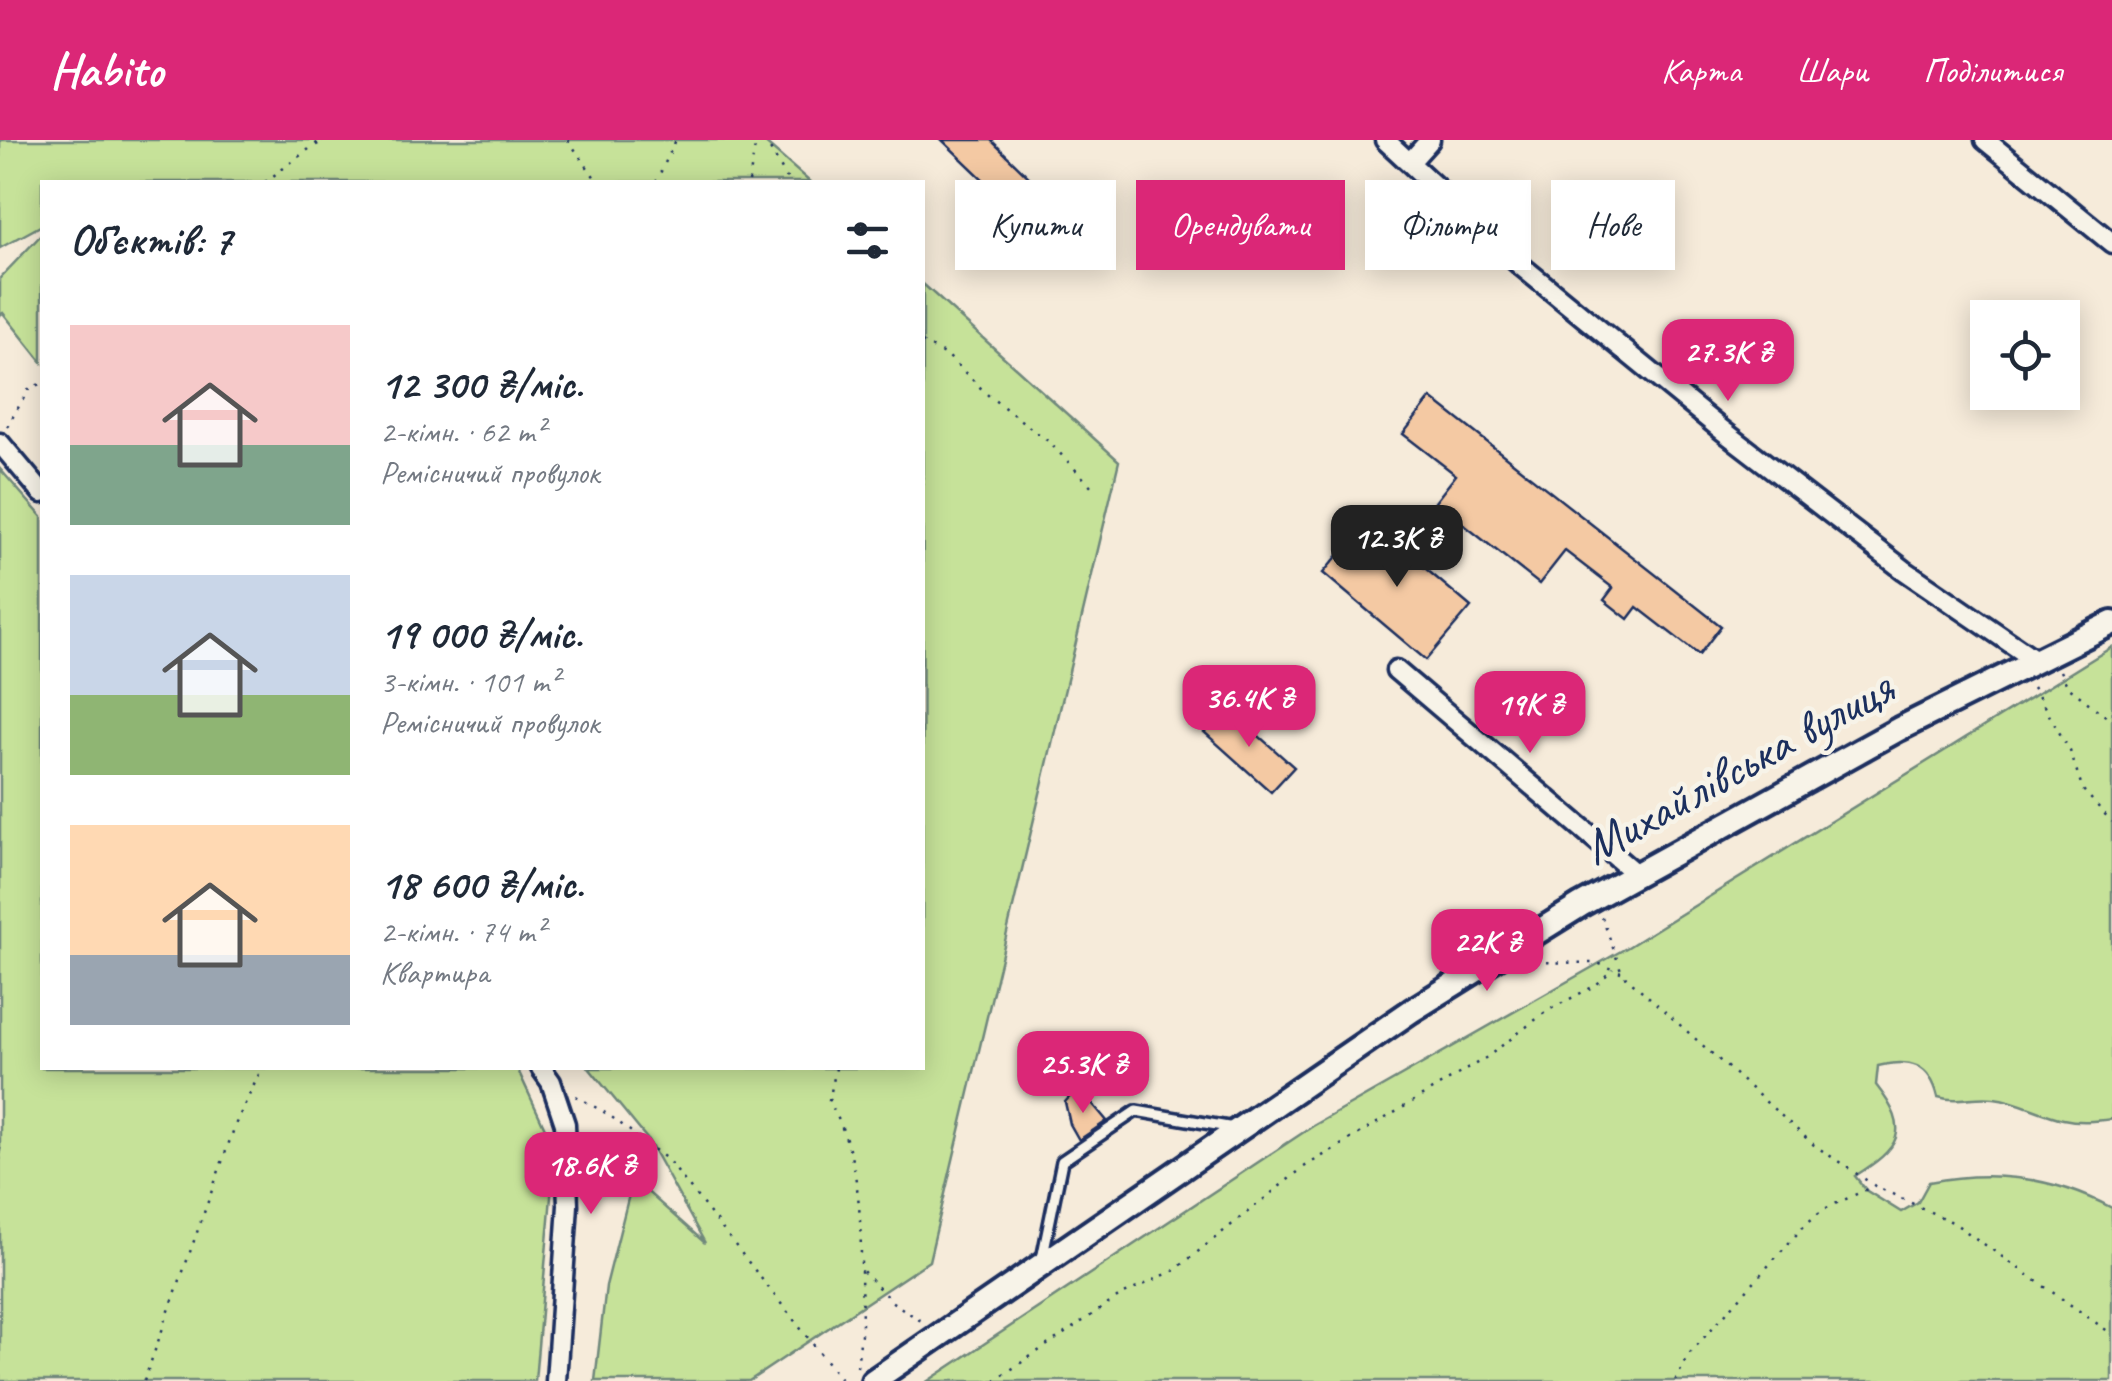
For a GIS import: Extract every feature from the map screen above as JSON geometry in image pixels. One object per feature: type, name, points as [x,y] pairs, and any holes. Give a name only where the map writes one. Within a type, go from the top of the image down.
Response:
[{"type":"main road","name":"Михайлівська вулиця","points":[[873,1381],[1237,1128],[1493,960],[1899,728],[2112,623]]},
{"type":"street","points":[[1385,140],[1520,265],[1722,430],[1904,570],[2035,659]]},
{"type":"street","points":[[1411,162],[1430,140]]},
{"type":"street","points":[[1985,140],[2112,243]]},
{"type":"street","points":[[0,440],[40,490]]},
{"type":"street","points":[[1396,670],[1638,875]]},
{"type":"street","points":[[546,1075],[566,1124],[568,1204],[556,1381]]},
{"type":"lane","points":[[1040,1266],[1062,1161],[1136,1110],[1237,1128]]},
{"type":"path","points":[[269,180],[321,140]]},
{"type":"path","points":[[312,147],[328,140]]},
{"type":"path","points":[[568,140],[597,180]]},
{"type":"path","points":[[657,180],[676,140]]},
{"type":"path","points":[[749,180],[756,140]]},
{"type":"path","points":[[765,140],[787,180]]},
{"type":"path","points":[[925,344],[948,357],[989,396],[1048,441],[1096,490]]},
{"type":"path","points":[[0,440],[29,389],[40,384]]},
{"type":"path","points":[[2035,659],[2112,721]]},
{"type":"path","points":[[2035,659],[2083,790],[2112,822]]},
{"type":"path","points":[[1606,892],[1601,922],[1622,973]]},
{"type":"path","points":[[1493,960],[1597,963],[1622,973],[1814,1145],[1875,1186],[1954,1223],[2112,1334]]},
{"type":"path","points":[[994,1381],[1120,1296],[1175,1270],[1304,1167],[1487,1057],[1547,1011],[1596,985],[1612,969]]},
{"type":"path","points":[[144,1381],[236,1123],[261,1070]]},
{"type":"path","points":[[836,1070],[829,1101],[844,1127],[857,1179],[862,1326],[855,1381]]},
{"type":"path","points":[[546,1075],[609,1115],[668,1160],[842,1381]]},
{"type":"path","points":[[0,1147],[0,1161]]},
{"type":"path","points":[[1676,1381],[1690,1354],[1805,1225],[1822,1210],[1875,1186]]},
{"type":"path","points":[[861,1269],[891,1301],[941,1334]]},
{"type":"green space","points":[[0,140],[762,140],[808,180],[40,180],[40,226],[0,248]]},
{"type":"green space","points":[[40,236],[40,359],[3,313],[0,315],[0,278]]},
{"type":"green space","points":[[925,286],[1119,461],[929,1261],[749,1381],[595,1381],[606,1286],[633,1179],[705,1243],[648,1140],[591,1070],[925,1070]]},
{"type":"green space","points":[[0,469],[40,515],[40,1070],[518,1070],[555,1150],[535,1381],[0,1381]]},
{"type":"green space","points":[[2112,647],[2112,1119],[2069,1120],[1987,1097],[1938,1097],[1930,1077],[1917,1066],[1878,1066],[1876,1085],[1895,1115],[1896,1138],[1882,1157],[1855,1176],[1867,1191],[1901,1212],[1918,1202],[1929,1182],[1977,1176],[2046,1183],[2112,1208],[2112,1381],[928,1381],[1313,1126],[1628,947]]},
{"type":"building","points":[[942,140],[991,140],[1032,180],[984,180]]},
{"type":"building","points":[[1431,398],[1721,626],[1699,655],[1637,607],[1628,619],[1604,600],[1613,588],[1565,551],[1539,584],[1435,502],[1456,475],[1403,434]]},
{"type":"building","points":[[1368,520],[1471,607],[1426,660],[1323,573]]},
{"type":"building","points":[[1226,707],[1294,767],[1271,792],[1204,732]]},
{"type":"building","points":[[1074,1092],[1091,1102],[1107,1121],[1079,1140],[1065,1102]]}]
